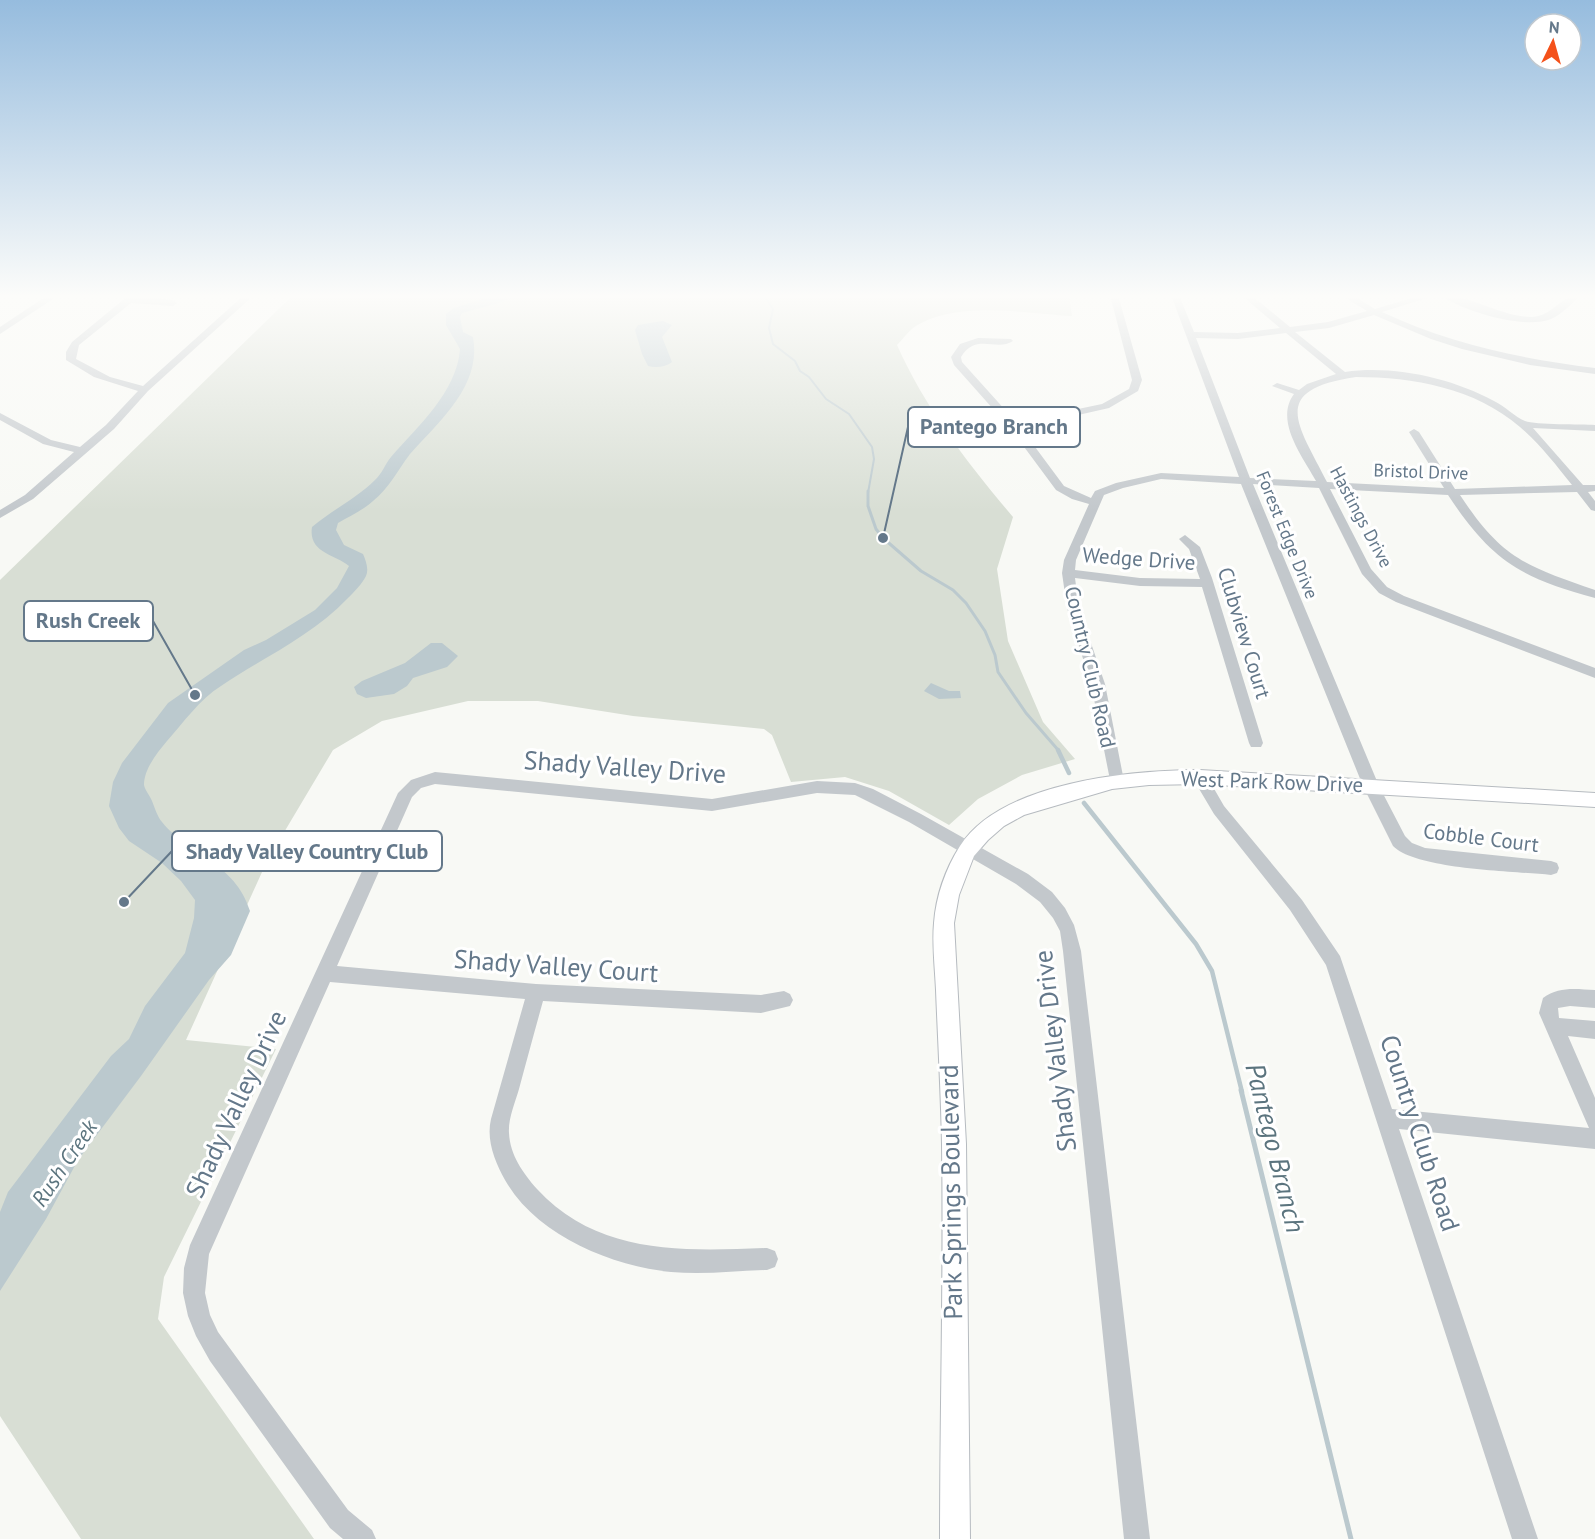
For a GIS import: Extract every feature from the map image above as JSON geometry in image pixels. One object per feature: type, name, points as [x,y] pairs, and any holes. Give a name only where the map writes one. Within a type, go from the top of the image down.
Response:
[{"type":"main road","name":"West Park Row Drive","points":[[968,849],[985,829],[1018,807],[1116,781],[1200,777],[1595,800]]},
{"type":"main road","name":"Park Springs Boulevard","points":[[955,1539],[954,1144],[944,923],[948,894],[954,875],[968,849]]},
{"type":"street","points":[[81,367],[114,381],[145,389]]},
{"type":"street","points":[[0,515],[29,497],[110,427],[145,389],[170,367]]},
{"type":"street","points":[[961,367],[1014,426],[1060,488],[1076,497],[1094,502],[1097,495],[1105,490],[1161,476],[1246,482]]},
{"type":"street","points":[[1014,426],[1105,406],[1133,391],[1137,380],[1133,367]]},
{"type":"street","name":"Forest Edge Drive","points":[[1202,367],[1246,482],[1371,786]]},
{"type":"street","points":[[1333,367],[1344,376]]},
{"type":"street","points":[[1564,367],[1595,371]]},
{"type":"street","points":[[1277,386],[1299,393],[1321,381],[1344,376],[1380,374],[1428,381],[1491,403],[1525,424],[1595,508]]},
{"type":"street","name":"Hastings Drive","points":[[1299,393],[1293,401],[1291,416],[1366,571],[1383,590],[1426,609],[1595,673]]},
{"type":"street","points":[[0,416],[47,442],[81,451]]},
{"type":"street","points":[[1525,424],[1595,428]]},
{"type":"street","points":[[1414,432],[1491,546],[1510,561],[1595,594]]},
{"type":"street","name":"Bristol Drive","points":[[1246,482],[1454,492],[1595,488]]},
{"type":"street","name":"Country Club Road","points":[[1094,502],[1070,560],[1068,573],[1073,608],[1098,684],[1116,781]]},
{"type":"street","name":"Clubview Court","points":[[1185,539],[1194,547],[1207,583],[1256,743]]},
{"type":"street","name":"Wedge Drive","points":[[1068,573],[1140,582],[1207,583]]},
{"type":"street","name":"Country Club Road","points":[[1200,777],[1219,810],[1296,904],[1334,962],[1525,1539]]},
{"type":"street","name":"Shady Valley Drive","points":[[363,1539],[339,1519],[218,1353],[201,1324],[194,1297],[192,1276],[198,1252],[406,793],[416,784],[435,778],[712,805],[817,787],[841,787],[868,793],[1022,879],[1046,897],[1059,913],[1068,930],[1073,963],[1137,1539]]},
{"type":"street","name":"Cobble Court","points":[[1371,786],[1399,841],[1415,853],[1551,867]]},
{"type":"street","name":"Shady Valley Court","points":[[326,973],[536,992],[761,1004],[784,1000]]},
{"type":"street","points":[[536,992],[498,1134],[506,1164],[525,1191],[548,1213],[588,1239],[616,1250],[660,1260],[767,1259]]},
{"type":"street","points":[[1595,999],[1563,998],[1553,1000],[1548,1004],[1552,1026],[1595,1121]]},
{"type":"street","points":[[1552,1026],[1595,1030]]},
{"type":"street","points":[[1386,1118],[1595,1139]]},
{"type":"shaded area","points":[[219,367],[907,367],[949,435],[1013,517],[997,569],[1008,641],[1043,722],[1075,759],[1022,775],[978,799],[949,825],[889,791],[845,777],[791,782],[772,735],[764,729],[633,716],[538,701],[468,701],[382,721],[333,750],[267,861],[186,1040],[276,1049],[164,1277],[158,1319],[314,1539],[81,1539],[0,1416],[0,580]]},
{"type":"water","points":[[456,367],[472,367],[465,387],[456,401],[410,454],[389,485],[365,507],[338,523],[336,530],[344,545],[363,554],[367,571],[362,582],[334,612],[319,624],[221,686],[206,698],[163,746],[149,767],[144,785],[160,820],[185,844],[211,861],[234,881],[250,911],[231,955],[209,980],[78,1160],[46,1219],[0,1291],[0,1212],[8,1192],[111,1056],[129,1039],[145,1006],[185,953],[194,918],[195,900],[181,881],[162,863],[129,841],[119,828],[109,806],[113,782],[122,763],[168,703],[244,650],[266,640],[315,610],[337,588],[349,566],[318,548],[312,536],[312,527],[377,478],[391,457],[434,408],[452,380]]},
{"type":"water","points":[[431,643],[442,643],[458,656],[447,667],[413,678],[407,686],[394,694],[366,698],[357,694],[354,687],[362,681],[405,663]]},
{"type":"water","points":[[931,683],[949,691],[960,691],[961,698],[939,699],[924,691]]},
{"type":"waterway","name":"Pantego Branch","points":[[798,367],[826,399],[849,414],[872,447],[874,459],[868,493]]},
{"type":"waterway","name":"Pantego Branch","points":[[868,493],[868,506],[876,529],[883,538],[921,571],[953,590],[966,603],[985,631],[995,655],[998,672],[1026,713],[1059,751]]},
{"type":"waterway","name":"Pantego Branch","points":[[1058,750],[1069,773]]},
{"type":"waterway","name":"Pantego Branch","points":[[1084,803],[1196,944],[1212,971],[1242,1092]]},
{"type":"waterway","name":"Pantego Branch","points":[[1241,1090],[1351,1539]]},
{"type":"place","name":"Pantego Branch","points":[[883,538]]},
{"type":"place","name":"Rush Creek","points":[[195,695]]},
{"type":"place","name":"Shady Valley Country Club","points":[[124,902]]}]
